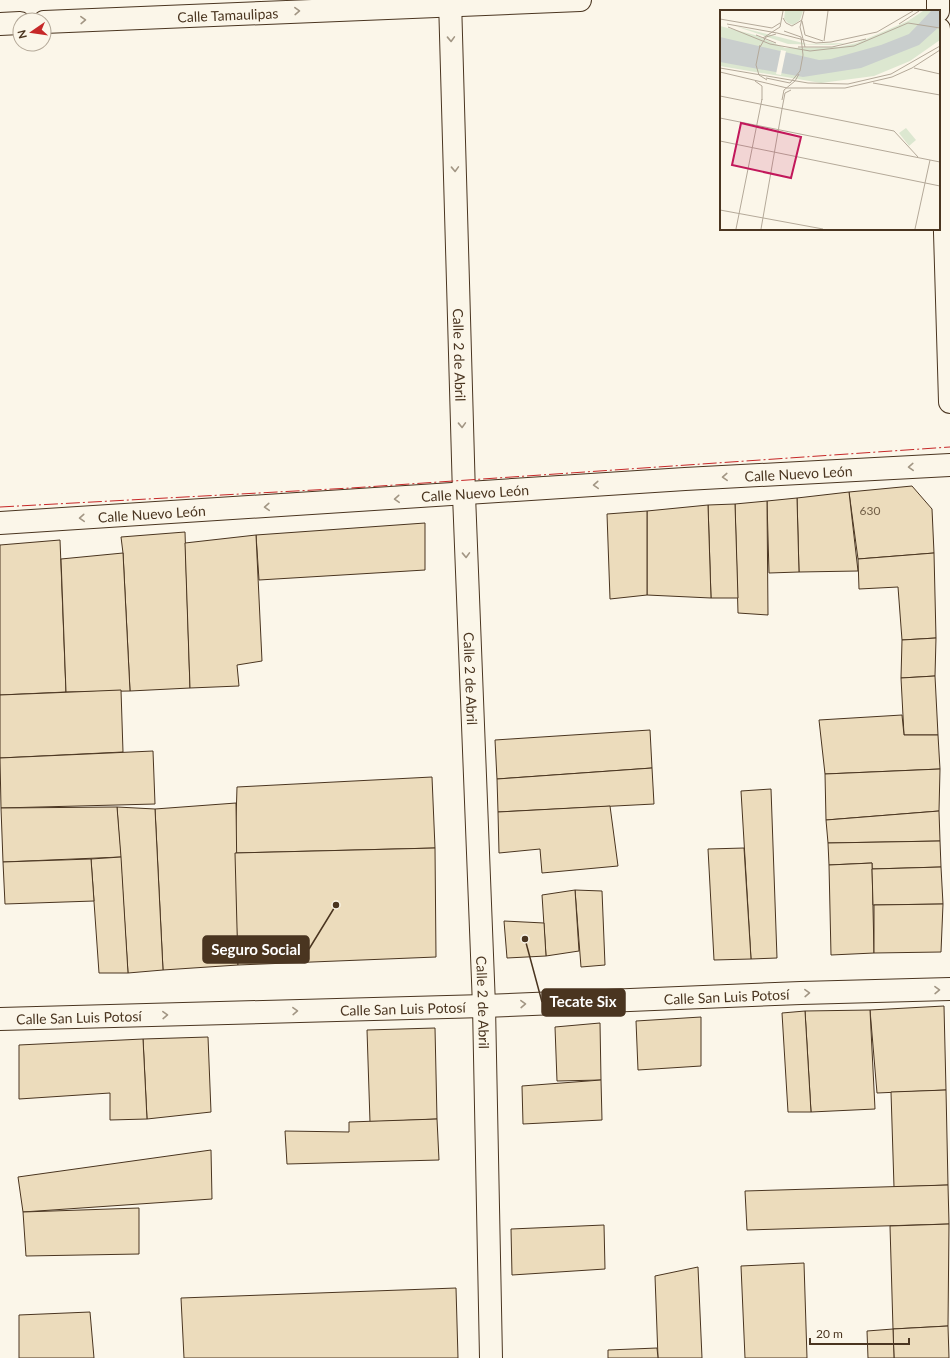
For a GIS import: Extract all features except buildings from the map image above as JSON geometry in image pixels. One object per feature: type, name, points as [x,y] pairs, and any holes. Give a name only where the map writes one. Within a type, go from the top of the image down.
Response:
[{"type":"street","name":"Calle Tamaulipas","points":[[52,22],[450,2],[580,0]]},
{"type":"street","name":"Calle 2 de Abril","points":[[450,2],[464,495],[484,1006],[491,1358]]},
{"type":"street","points":[[0,24],[12,23]]},
{"type":"street","points":[[940,63],[950,402]]},
{"type":"street","name":"Calle Nuevo León","points":[[0,523],[464,495],[685,479],[950,465]]},
{"type":"street","name":"Calle San Luis Potosí","points":[[0,1019],[484,1006],[801,993],[950,989]]},
{"type":"power","points":[[0,507],[351,488],[950,447]]},
{"type":"place","name":"Seguro Social","points":[[336,905]]},
{"type":"place","name":"Tecate Six","points":[[525,939]]}]
